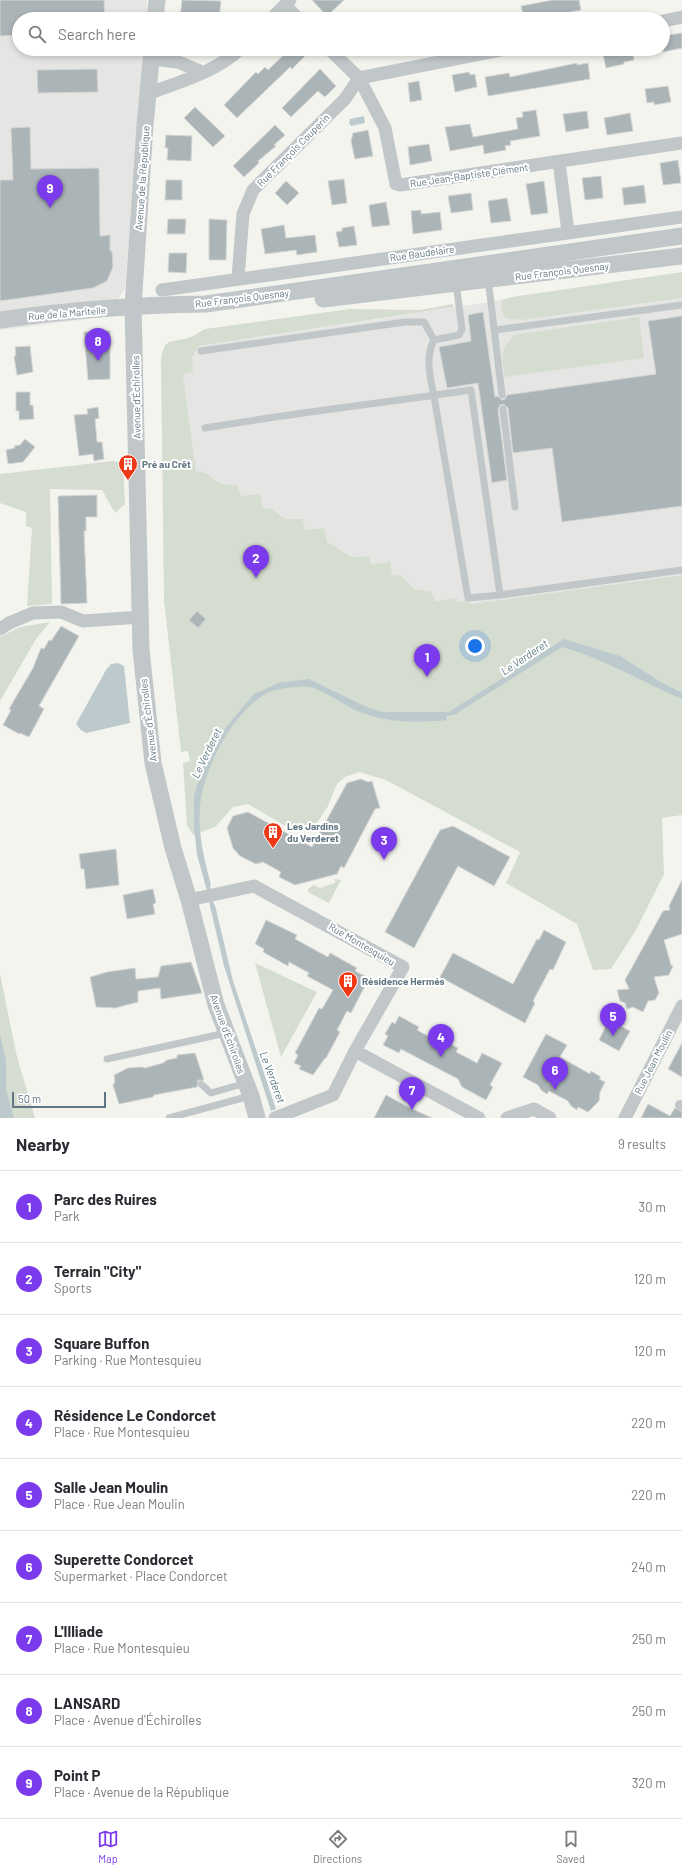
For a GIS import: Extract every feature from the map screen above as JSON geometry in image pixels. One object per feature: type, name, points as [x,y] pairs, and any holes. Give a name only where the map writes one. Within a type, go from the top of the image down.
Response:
[{"type":"street","points":[[156,12],[157,0]]},
{"type":"street","points":[[278,12],[287,3],[293,12]]},
{"type":"street","points":[[670,20],[682,18]]},
{"type":"street","name":"Avenue de la République","points":[[133,307],[152,56]]},
{"type":"street","points":[[158,56],[202,72]]},
{"type":"street","points":[[148,94],[202,72],[232,56]]},
{"type":"street","points":[[336,56],[359,78],[470,56]]},
{"type":"street","name":"Rue Jean-Baptiste Clément","points":[[359,78],[385,128],[396,184],[400,185],[682,143]]},
{"type":"street","name":"Rue François Couperin","points":[[238,278],[243,214],[253,190],[345,99],[359,78]]},
{"type":"street","points":[[559,162],[568,232]]},
{"type":"street","name":"Rue Baudelaire","points":[[162,290],[682,216]]},
{"type":"street","name":"Rue François Quesnay","points":[[487,272],[682,236]]},
{"type":"street","name":"Rue François Quesnay","points":[[133,307],[164,304],[206,304],[487,272],[682,256]]},
{"type":"street","name":"Rue de la Maritelle","points":[[0,320],[47,313],[133,307]]},
{"type":"street","name":"Avenue d'Échirolles","points":[[133,307],[143,681],[153,763],[173,848],[195,899],[216,1005],[248,1089],[257,1118]]},
{"type":"street","points":[[0,629],[9,623],[33,613],[61,612],[83,621],[141,618]]},
{"type":"street","name":"Rue Montesquieu","points":[[195,899],[254,886],[403,967],[355,1051]]},
{"type":"street","name":"Rue Jean Moulin","points":[[624,1118],[681,1013]]},
{"type":"street","points":[[280,1115],[332,1095],[355,1051],[479,1118]]},
{"type":"street","points":[[507,1118],[534,1108],[550,1118]]},
{"type":"lane","points":[[487,272],[502,395]]},
{"type":"lane","points":[[455,276],[462,329],[459,334],[434,340],[429,350],[429,370],[468,598],[682,570]]},
{"type":"lane","points":[[495,330],[682,305]]},
{"type":"lane","points":[[201,351],[405,322],[424,322],[434,340]]},
{"type":"lane","points":[[205,428],[471,390],[500,595]]},
{"type":"lane","points":[[504,409],[515,507]]},
{"type":"lane","points":[[107,1059],[226,1033]]},
{"type":"lane","points":[[201,1084],[211,1093],[248,1089]]},
{"type":"lane","points":[[169,1118],[248,1089]]},
{"type":"shaded area","points":[[0,0],[147,0],[146,12],[12,12],[12,56],[142,56],[125,289],[105,317],[0,330]]},
{"type":"shaded area","points":[[364,116],[365,123],[351,126],[349,123],[350,119]]},
{"type":"shaded area","points":[[682,272],[682,298],[521,320],[506,318],[501,310],[502,300],[512,297]]},
{"type":"shaded area","points":[[682,298],[682,575],[471,604],[466,601],[456,602],[455,598],[436,601],[431,591],[413,589],[401,576],[392,576],[371,565],[369,556],[352,557],[305,530],[303,519],[285,519],[272,509],[263,508],[241,496],[237,485],[221,484],[206,473],[196,471],[183,374],[193,372],[191,357],[199,346],[502,300],[501,310],[548,316]]},
{"type":"shaded area","points":[[453,304],[454,307],[199,346],[192,357],[193,372],[183,374],[196,471],[206,473],[221,484],[237,485],[241,496],[260,494],[263,508],[272,509],[285,519],[303,519],[305,530],[324,528],[327,542],[352,557],[369,556],[371,565],[390,562],[392,575],[401,576],[414,589],[431,591],[436,601],[455,598],[456,602],[466,601],[471,604],[682,575],[682,815],[662,818],[664,874],[636,930],[611,969],[593,970],[577,924],[506,883],[520,852],[386,780],[359,772],[345,777],[337,784],[327,808],[314,827],[294,831],[248,804],[233,807],[215,827],[193,835],[187,825],[183,763],[190,761],[188,751],[181,752],[164,600],[161,361],[164,348],[171,341],[188,338],[205,329],[350,309],[420,310]]},
{"type":"shaded area","points":[[639,317],[644,358],[505,377],[503,354],[506,345],[515,335]]},
{"type":"shaded area","points":[[113,461],[123,463],[125,504],[115,513],[102,490],[50,489],[52,604],[27,606],[32,528],[26,526],[26,512],[0,503],[0,474]]},
{"type":"shaded area","points":[[50,622],[36,639],[0,701],[0,637],[20,627]]},
{"type":"shaded area","name":"Le Verderet","points":[[564,639],[620,656],[659,681],[682,693],[682,699],[608,664],[562,647],[454,715],[452,710]]},
{"type":"shaded area","points":[[118,663],[124,666],[130,723],[86,733],[76,724],[106,670],[111,664]]},
{"type":"shaded area","name":"Le Verderet","points":[[309,679],[364,706],[382,712],[445,712],[447,720],[411,722],[388,720],[355,710],[324,693],[309,687],[293,687],[276,690],[267,693],[255,701],[233,725],[224,739],[209,770],[204,785],[199,820],[203,853],[211,885],[206,887],[197,855],[194,828],[194,796],[204,764],[227,726],[254,694],[279,683]]},
{"type":"shaded area","points":[[335,879],[341,880],[329,903],[308,892],[308,889],[314,885],[320,888],[335,883]]},
{"type":"shaded area","points":[[215,905],[233,981],[276,1109],[271,1111],[224,966],[210,906]]},
{"type":"shaded area","points":[[255,963],[317,992],[281,1057]]},
{"type":"shaded area","points":[[0,974],[17,1057],[35,1118],[0,1118]]},
{"type":"shaded area","points":[[0,1035],[6,1060],[6,1089],[14,1118],[0,1118]]},
{"type":"building","points":[[0,0],[104,0],[105,12],[12,12],[12,35],[0,36]]},
{"type":"building","points":[[182,0],[221,1],[220,12],[181,12]]},
{"type":"building","points":[[312,0],[344,0],[331,12],[323,12]]},
{"type":"building","points":[[553,0],[579,0],[581,10],[571,12],[522,12],[521,6]]},
{"type":"building","points":[[682,33],[682,48],[670,51],[670,35]]},
{"type":"building","points":[[283,56],[305,56],[292,69],[290,67],[237,118],[224,105],[256,72],[258,74],[265,67],[268,70]]},
{"type":"building","points":[[603,56],[633,56],[634,60],[606,68]]},
{"type":"building","points":[[577,63],[577,65],[588,63],[590,79],[488,96],[485,77],[509,73],[510,77]]},
{"type":"building","points":[[97,69],[98,92],[38,93],[37,70]]},
{"type":"building","points":[[320,69],[336,86],[325,97],[318,91],[291,117],[282,108]]},
{"type":"building","points":[[469,72],[470,75],[475,74],[477,87],[455,92],[452,75]]},
{"type":"building","points":[[419,81],[422,100],[410,102],[408,83]]},
{"type":"building","points":[[668,86],[671,102],[654,105],[654,102],[647,103],[645,89]]},
{"type":"building","points":[[195,107],[225,136],[213,147],[184,118]]},
{"type":"building","points":[[536,110],[540,136],[510,141],[511,145],[505,146],[506,150],[484,154],[483,145],[450,151],[445,127],[470,124],[473,137],[518,129],[516,118],[523,117],[522,112]]},
{"type":"building","points":[[587,111],[589,128],[566,132],[563,114]]},
{"type":"building","points":[[630,113],[633,131],[607,135],[604,118]]},
{"type":"building","points":[[275,125],[285,135],[274,145],[276,146],[258,161],[259,163],[244,177],[233,166]]},
{"type":"building","points":[[30,127],[31,169],[99,168],[100,236],[110,235],[110,251],[112,251],[113,267],[107,281],[93,288],[0,301],[0,180],[13,180],[11,128]]},
{"type":"building","points":[[368,130],[373,156],[355,159],[351,141],[353,133]]},
{"type":"building","points":[[166,135],[192,136],[191,161],[167,160],[168,148],[165,148]]},
{"type":"building","points":[[429,144],[432,161],[410,165],[408,147]]},
{"type":"building","points":[[678,160],[681,183],[663,185],[660,163]]},
{"type":"building","points":[[601,176],[603,198],[585,200],[582,178]]},
{"type":"building","points":[[344,179],[347,203],[332,205],[328,181]]},
{"type":"building","points":[[166,180],[182,180],[182,200],[165,200]]},
{"type":"building","points":[[286,181],[299,193],[287,205],[275,193]]},
{"type":"building","points":[[544,181],[548,213],[531,215],[526,184]]},
{"type":"building","points":[[644,185],[646,203],[624,205],[622,188]]},
{"type":"building","points":[[471,193],[473,210],[451,213],[448,196]]},
{"type":"building","points":[[507,198],[511,221],[491,223],[488,201]]},
{"type":"building","points":[[386,202],[390,225],[372,227],[369,205]]},
{"type":"building","points":[[421,210],[421,214],[440,212],[442,230],[413,234],[411,211]]},
{"type":"building","points":[[168,219],[186,219],[185,234],[167,234]]},
{"type":"building","points":[[209,219],[227,220],[226,260],[209,260]]},
{"type":"building","points":[[284,225],[286,238],[315,235],[317,252],[297,255],[296,250],[265,254],[261,229]]},
{"type":"building","points":[[354,226],[357,245],[339,247],[336,232],[342,231],[342,228]]},
{"type":"building","points":[[169,253],[187,253],[186,273],[168,272]]},
{"type":"building","points":[[483,312],[495,397],[497,396],[502,400],[505,399],[507,395],[656,374],[648,321],[682,316],[682,506],[562,522],[552,448],[513,453],[508,408],[503,404],[500,405],[498,410],[507,480],[492,483],[478,383],[447,388],[439,347],[471,341],[468,315]]},
{"type":"building","points":[[110,331],[110,379],[88,380],[84,332]]},
{"type":"building","points":[[30,346],[33,372],[17,375],[14,356],[16,356],[15,347]]},
{"type":"building","points":[[16,392],[30,392],[30,405],[33,405],[34,419],[19,420],[19,411],[16,411]]},
{"type":"building","points":[[98,407],[99,418],[95,419],[97,442],[102,442],[104,459],[94,461],[93,454],[79,456],[74,415],[88,414],[87,409]]},
{"type":"building","points":[[25,439],[35,447],[23,462],[8,464],[6,450],[15,448],[14,446],[20,445]]},
{"type":"building","points":[[97,495],[97,517],[86,517],[86,531],[84,531],[87,603],[61,604],[58,496]]},
{"type":"building","points":[[197,611],[206,619],[198,628],[189,620]]},
{"type":"building","points":[[61,626],[79,636],[39,706],[44,709],[29,737],[20,733],[19,734],[3,725],[11,710],[9,709],[33,668],[41,648],[44,649],[49,640],[51,641]]},
{"type":"building","points":[[361,779],[368,782],[372,781],[380,808],[375,809],[344,868],[341,866],[337,874],[295,885],[279,877],[281,872],[263,862],[256,864],[240,856],[233,848],[227,828],[233,816],[248,812],[312,847],[347,783]]},
{"type":"building","points":[[453,826],[510,857],[494,886],[458,866],[414,948],[385,932],[440,830]]},
{"type":"building","points":[[116,849],[119,885],[86,889],[84,869],[81,869],[79,854]]},
{"type":"building","points":[[682,880],[682,934],[664,940],[671,965],[673,966],[669,975],[654,977],[659,993],[655,1000],[648,1001],[643,1012],[633,1007],[627,1009],[625,1003],[620,1001],[617,990],[629,989],[625,980],[663,911],[670,910],[669,906]]},
{"type":"building","points":[[153,889],[156,903],[153,904],[155,914],[127,919],[123,895]]},
{"type":"building","name":"Résidence Hermés","points":[[266,920],[297,935],[295,939],[328,957],[330,953],[357,968],[355,971],[369,978],[351,1013],[347,1011],[337,1030],[340,1032],[326,1058],[313,1075],[299,1069],[301,1066],[294,1063],[298,1055],[295,1053],[319,1008],[322,1009],[333,990],[307,976],[309,973],[289,962],[288,966],[263,952],[264,949],[255,944]]},
{"type":"building","points":[[544,930],[566,942],[553,970],[550,969],[533,1001],[535,1003],[525,1023],[440,977],[453,953],[513,984],[537,939],[539,940]]},
{"type":"building","points":[[191,962],[202,993],[161,999],[160,988],[138,991],[138,1002],[115,1008],[96,1007],[90,977],[107,972],[135,968],[136,979],[158,977],[161,966]]},
{"type":"building","points":[[399,1016],[419,1027],[417,1030],[437,1041],[439,1038],[458,1048],[456,1052],[477,1063],[482,1053],[502,1063],[490,1085],[493,1087],[486,1100],[462,1087],[458,1079],[401,1049],[399,1053],[383,1045],[388,1036],[385,1034],[392,1022],[395,1024]]},
{"type":"building","points":[[609,1020],[630,1031],[619,1051],[599,1040]]},
{"type":"building","points":[[546,1034],[567,1045],[560,1057],[590,1074],[591,1071],[601,1077],[599,1079],[605,1082],[600,1092],[599,1101],[588,1112],[578,1107],[577,1110],[571,1106],[568,1101],[549,1091],[547,1094],[541,1090],[538,1085],[523,1077]]},
{"type":"building","points":[[682,1043],[682,1077],[668,1069]]},
{"type":"building","points":[[195,1053],[204,1080],[198,1080],[197,1087],[154,1095],[153,1097],[119,1104],[113,1085],[115,1082],[114,1075],[128,1068],[145,1068],[177,1058],[177,1055]]},
{"type":"building","points":[[386,1095],[408,1107],[432,1118],[374,1118]]},
{"type":"building","points":[[648,1104],[670,1116],[675,1108],[682,1112],[682,1118],[641,1118]]},
{"type":"waterway","name":"Le Verderet","points":[[441,715],[452,713],[457,710]]},
{"type":"waterway","name":"Le Verderet","points":[[207,881],[213,910]]},
{"type":"place","name":"Point P","points":[[50,208]]},
{"type":"place","name":"LANSARD","points":[[98,361]]},
{"type":"place","name":"Pré au Crêt","points":[[128,481]]},
{"type":"place","name":"Terrain \"City\"","points":[[256,578]]},
{"type":"place","name":"Parc des Ruires","points":[[427,677]]},
{"type":"place","name":"Les Jardins du Verderet","points":[[273,849]]},
{"type":"place","name":"Square Buffon","points":[[384,860]]},
{"type":"place","name":"Résidence Hermés","points":[[348,998]]},
{"type":"place","name":"Salle Jean Moulin","points":[[613,1036]]},
{"type":"place","name":"Résidence Le Condorcet","points":[[441,1057]]},
{"type":"place","name":"Superette Condorcet","points":[[555,1090]]},
{"type":"place","name":"L'Illiade","points":[[412,1110]]}]
